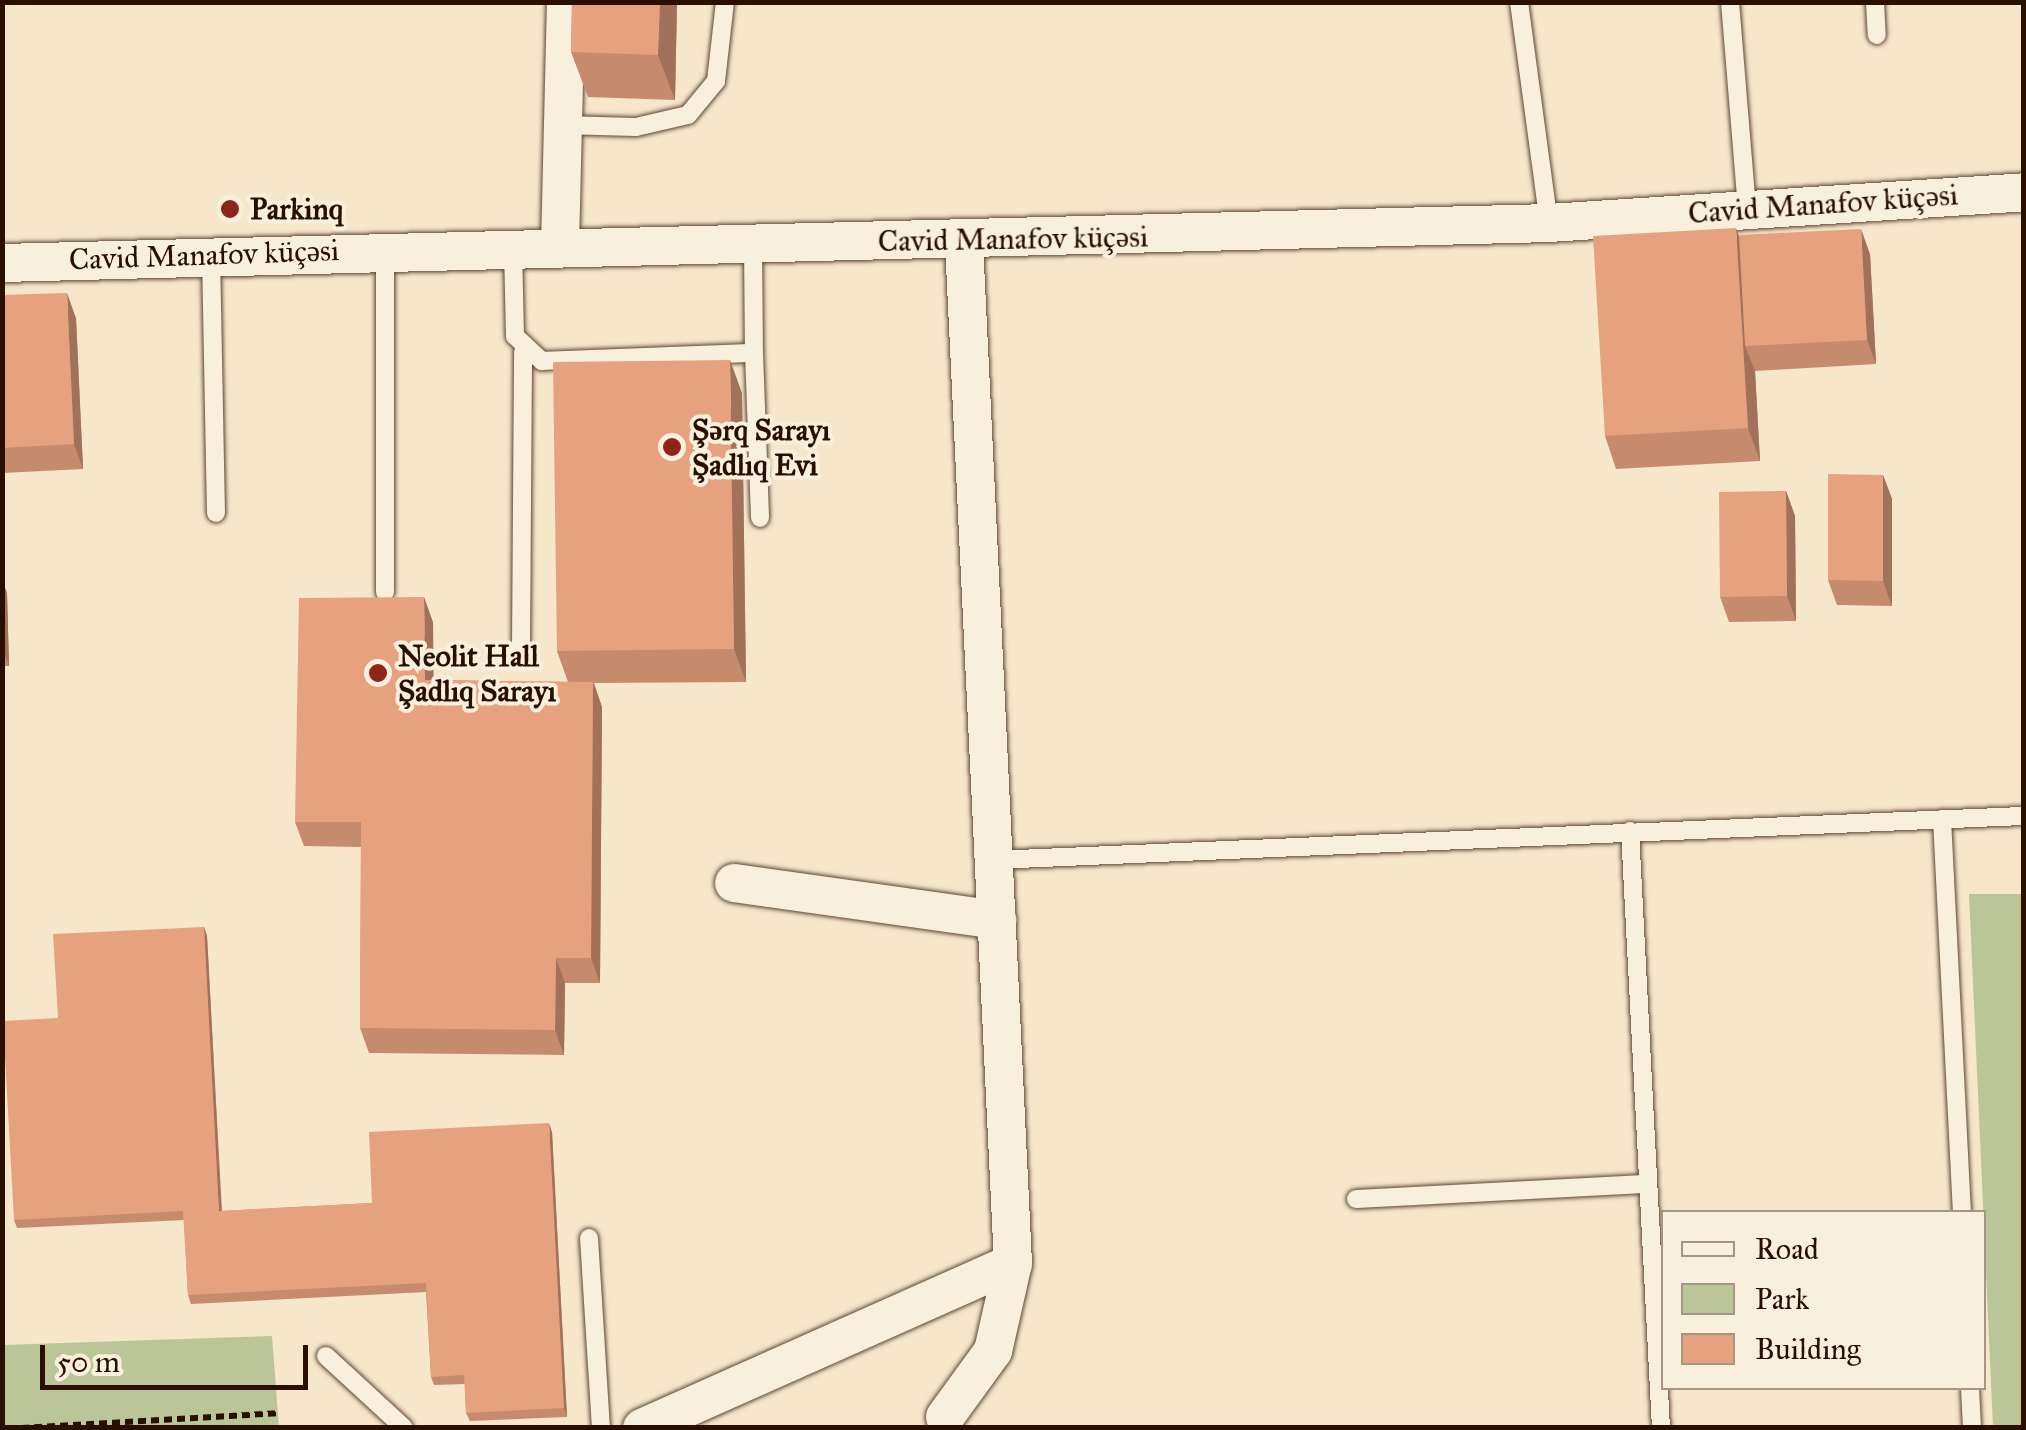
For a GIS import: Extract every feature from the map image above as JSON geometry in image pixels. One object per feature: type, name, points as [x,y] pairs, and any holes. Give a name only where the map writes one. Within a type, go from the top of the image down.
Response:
[{"type":"street","points":[[560,246],[566,2]]},
{"type":"street","name":"Cavid Manafov küçəsi","points":[[2,262],[384,247],[964,242],[1549,223],[1748,206],[2024,192]]},
{"type":"street","points":[[945,1418],[993,1351],[1013,1264],[964,242]]},
{"type":"street","points":[[734,883],[997,920]]},
{"type":"street","points":[[642,1428],[1013,1264]]},
{"type":"lane","points":[[562,125],[636,126],[688,115],[716,81],[725,2]]},
{"type":"lane","points":[[1519,2],[1549,223]]},
{"type":"lane","points":[[1730,2],[1748,206]]},
{"type":"lane","points":[[1876,2],[1877,35]]},
{"type":"lane","points":[[753,244],[760,518]]},
{"type":"lane","points":[[384,247],[386,592]]},
{"type":"lane","points":[[513,247],[523,352],[520,648]]},
{"type":"lane","points":[[211,254],[216,513]]},
{"type":"lane","points":[[523,352],[542,362],[754,353]]},
{"type":"lane","points":[[994,860],[2024,816]]},
{"type":"lane","points":[[1942,819],[1962,1210]]},
{"type":"lane","points":[[1630,831],[1661,1428]]},
{"type":"lane","points":[[1356,1199],[1646,1184]]},
{"type":"lane","points":[[588,1238],[601,1428]]},
{"type":"lane","points":[[326,1356],[404,1428]]},
{"type":"lane","points":[[1970,1390],[1972,1428]]},
{"type":"path","points":[[21,1428],[278,1413]]},
{"type":"green space","points":[[1969,894],[2023,894],[2023,1427],[1993,1427]]},
{"type":"green space","points":[[272,1336],[279,1427],[3,1427],[3,1345]]},
{"type":"building","points":[[572,2],[660,2],[658,55],[571,52]]},
{"type":"building","points":[[1736,228],[1748,428],[1605,436],[1593,236]]},
{"type":"building","points":[[1861,229],[1867,340],[1745,346],[1739,235]]},
{"type":"building","points":[[67,293],[74,444],[2,448],[2,295]]},
{"type":"building","points":[[730,360],[734,649],[557,651],[553,362]]},
{"type":"building","points":[[1828,474],[1883,475],[1883,581],[1828,580]]},
{"type":"building","points":[[1786,491],[1787,596],[1720,597],[1719,492]]},
{"type":"building","points":[[424,597],[425,680],[593,682],[591,958],[556,958],[555,1030],[360,1028],[361,822],[295,822],[299,598]]},
{"type":"building","points":[[204,927],[219,1211],[372,1203],[369,1132],[549,1123],[564,1408],[466,1413],[464,1375],[431,1377],[426,1283],[188,1295],[183,1211],[14,1220],[3,1021],[58,1018],[53,934]]},
{"type":"place","name":"Parkinq","points":[[230,209]]},
{"type":"place","name":"Şərq Sarayı Şadlıq Evi","points":[[672,447]]},
{"type":"place","name":"Neolit Hall Şadlıq Sarayı","points":[[378,673]]}]
